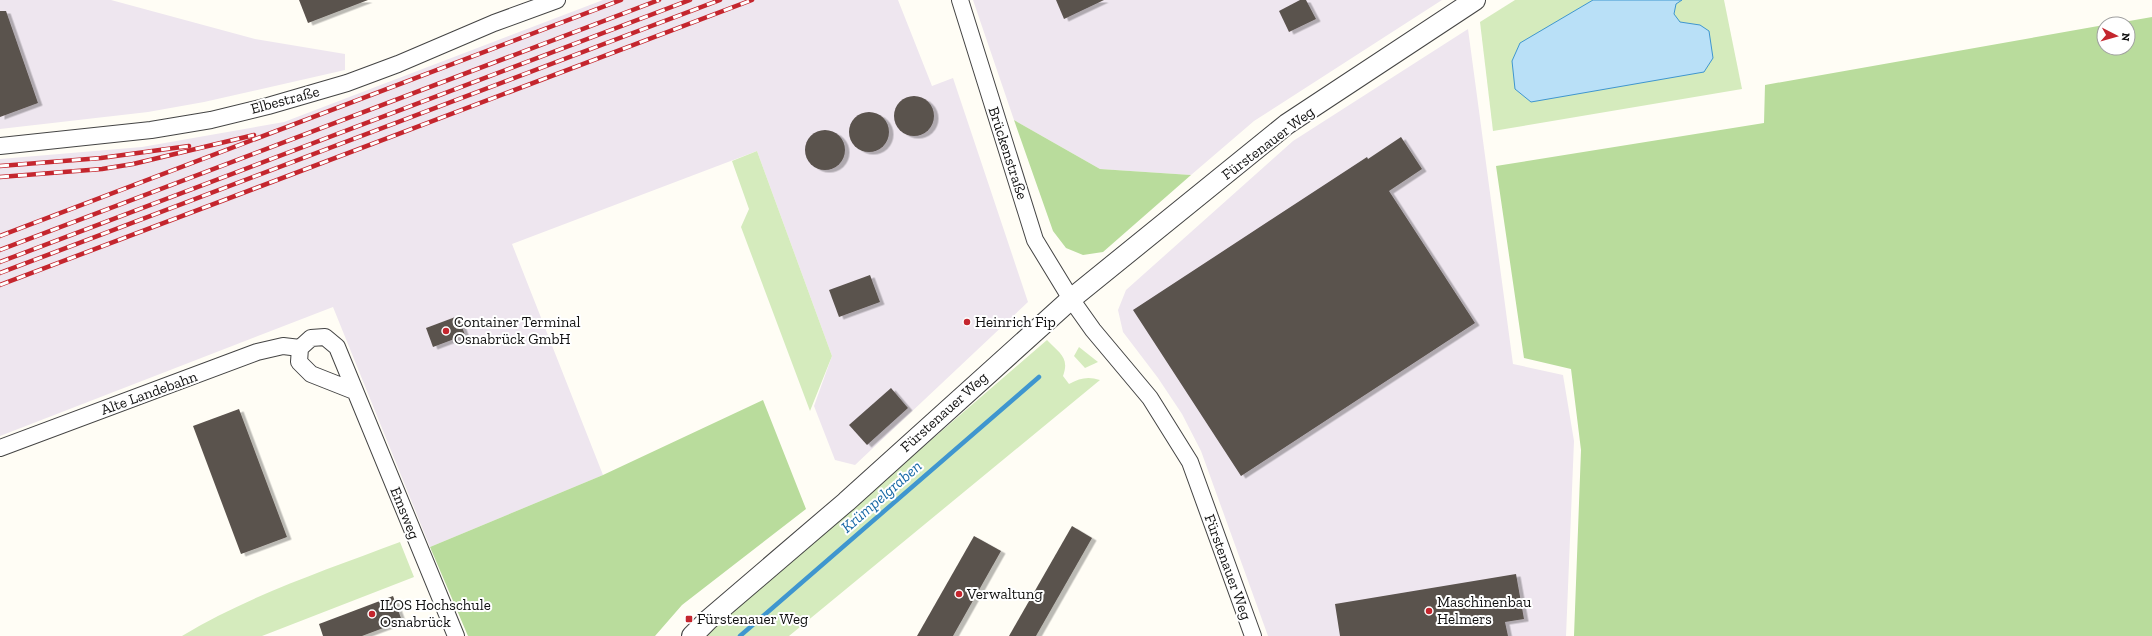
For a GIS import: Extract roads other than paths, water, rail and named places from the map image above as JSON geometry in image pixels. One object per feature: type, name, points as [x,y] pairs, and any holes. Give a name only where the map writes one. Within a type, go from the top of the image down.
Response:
[{"type":"street","name":"Elbestraße","points":[[0,146],[151,130],[211,120],[268,106],[384,69],[557,0]]},
{"type":"street","name":"Brückenstraße","points":[[960,0],[1036,240],[1071,299]]},
{"type":"street","name":"Fürstenauer Weg","points":[[692,636],[708,620],[846,502],[1071,299],[1288,124],[1475,0]]},
{"type":"street","name":"Fürstenauer Weg","points":[[1071,299],[1093,330],[1150,398],[1190,462],[1253,636]]},
{"type":"street","name":"Emsweg","points":[[300,348],[311,338],[325,337],[337,347],[456,636]]},
{"type":"street","name":"Alte Landebahn","points":[[0,448],[257,352],[283,346],[300,348]]},
{"type":"street","points":[[300,348],[299,362],[311,374],[354,391]]},
{"type":"water","points":[[1593,0],[1682,0],[1676,4],[1674,14],[1680,22],[1700,25],[1709,31],[1713,58],[1704,72],[1531,102],[1515,89],[1512,61],[1520,43]]},
{"type":"waterway","name":"Krümpelgraben","points":[[740,636],[1039,377]]},
{"type":"railway","points":[[0,236],[621,0]]},
{"type":"railway","points":[[0,250],[659,0]]},
{"type":"railway","points":[[0,262],[690,0]]},
{"type":"railway","points":[[0,273],[720,0]]},
{"type":"railway","points":[[0,285],[752,0]]},
{"type":"railway","points":[[0,177],[102,169],[133,164],[254,135]]},
{"type":"railway","points":[[0,166],[101,158],[189,146]]},
{"type":"place","name":"Heinrich Fip","points":[[967,322]]},
{"type":"place","name":"Container Terminal Osnabrück GmbH","points":[[446,331]]},
{"type":"place","name":"Verwaltung","points":[[959,594]]},
{"type":"place","name":"Maschinenbau Helmers","points":[[1429,611]]},
{"type":"place","name":"ILOS Hochschule Osnabrück","points":[[372,614]]},
{"type":"place","name":"Fürstenauer Weg","points":[[689,619]]}]
